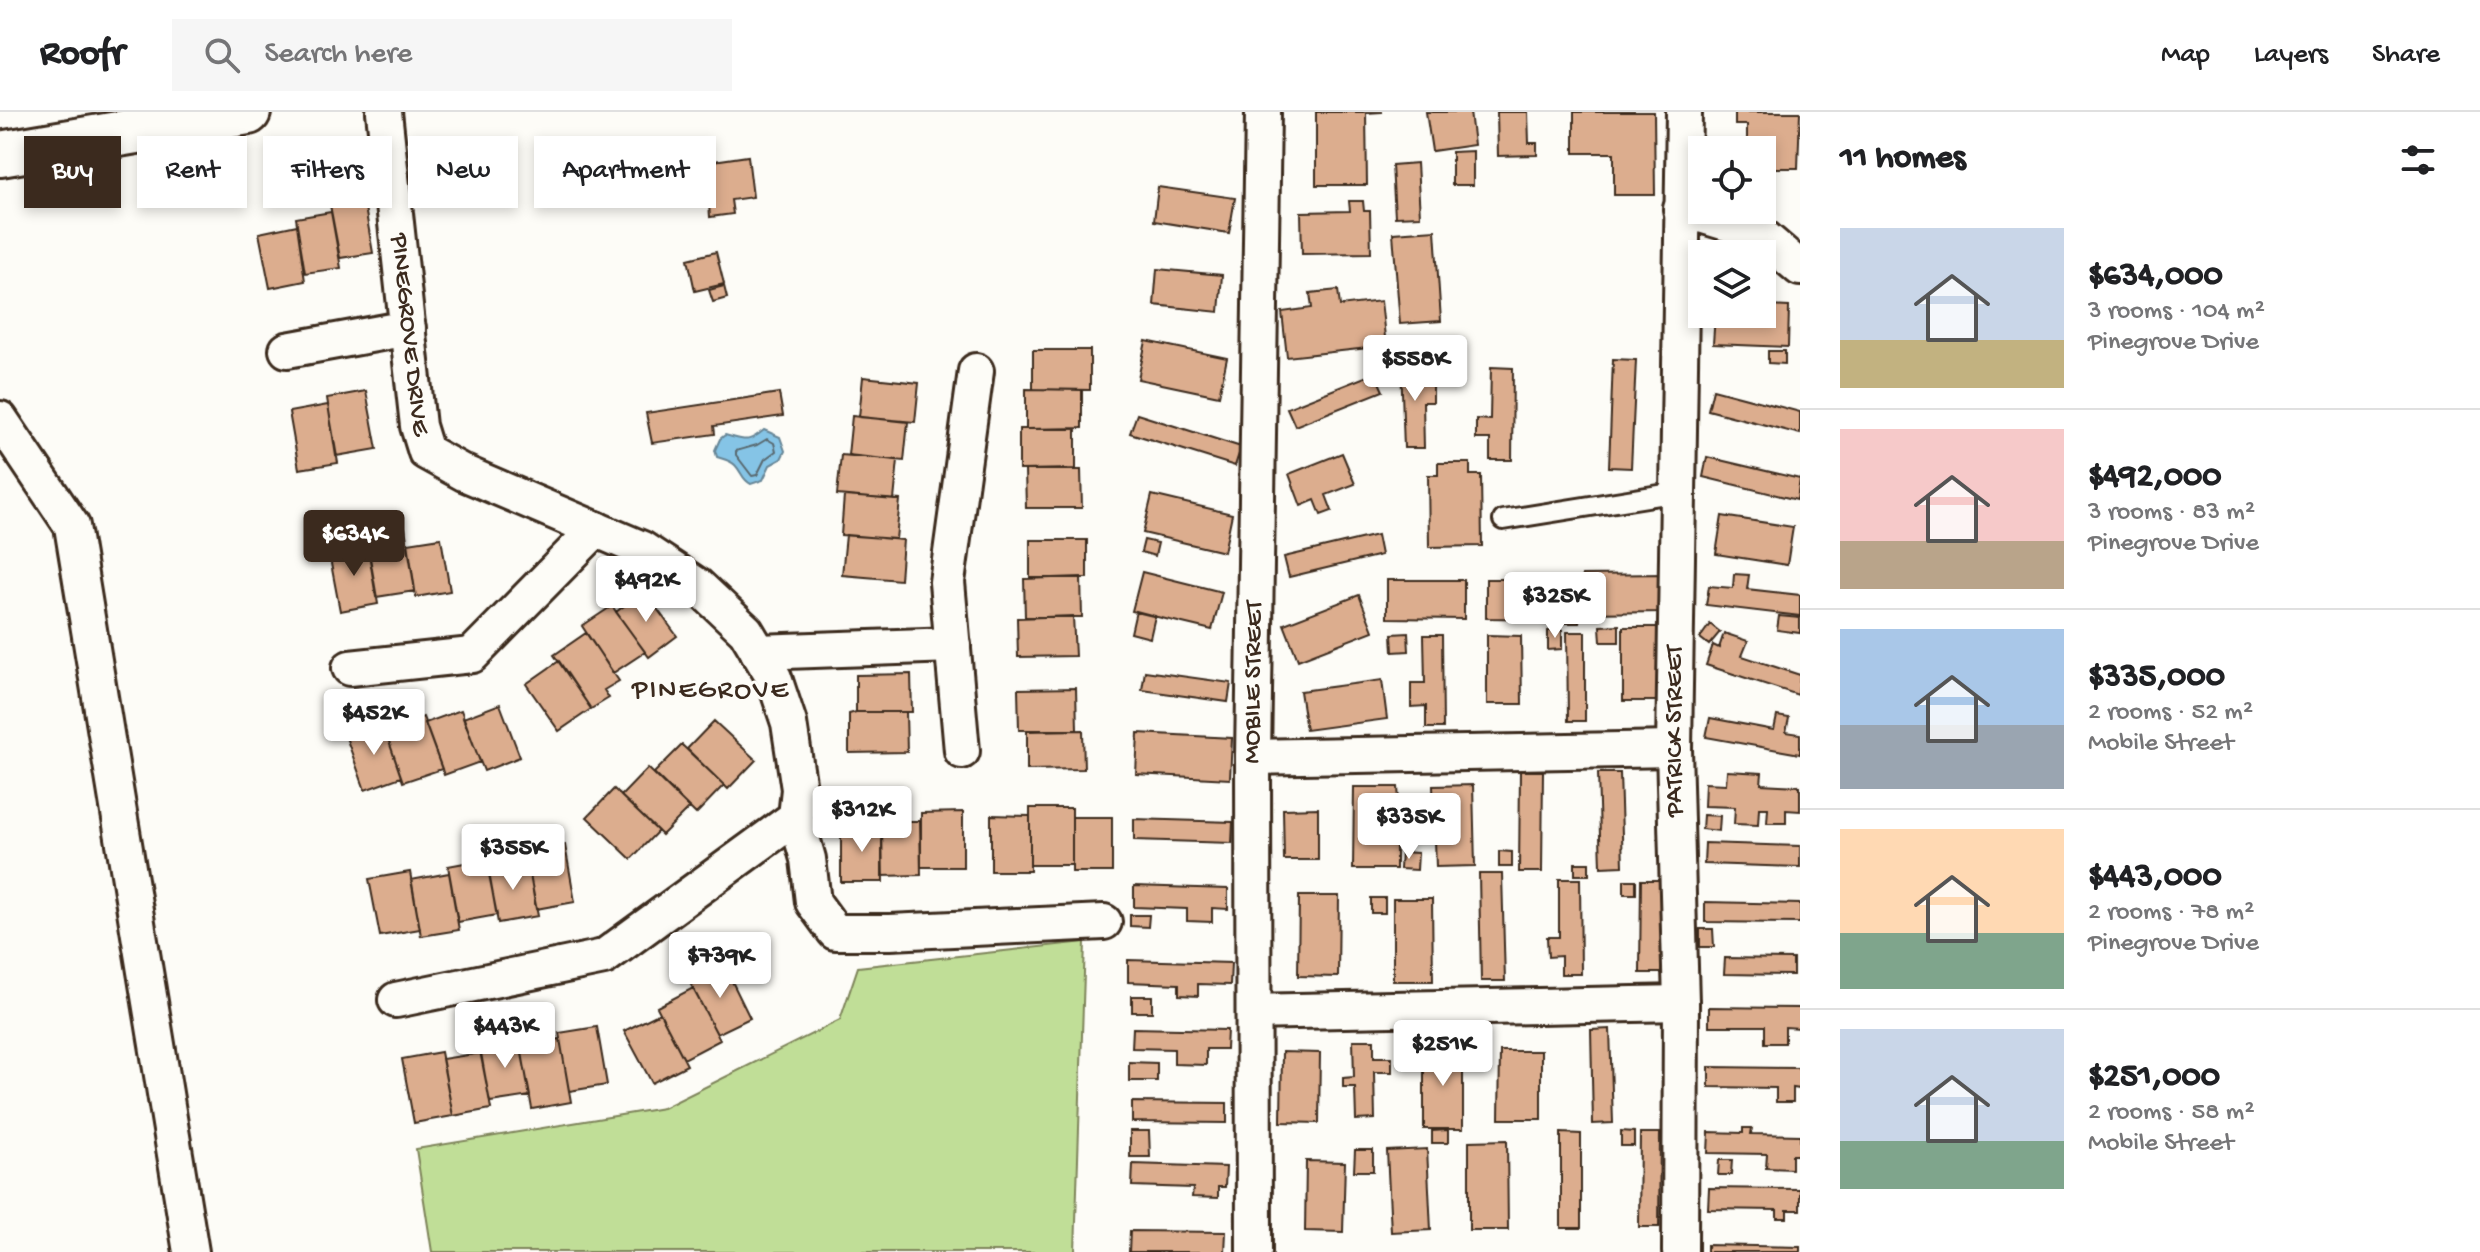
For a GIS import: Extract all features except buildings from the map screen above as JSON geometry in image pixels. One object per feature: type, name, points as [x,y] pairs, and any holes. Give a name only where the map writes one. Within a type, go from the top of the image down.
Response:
[{"type":"main road","points":[[0,154],[248,112]]},
{"type":"street","name":"PINEGROVE DRIVE","points":[[384,112],[418,426],[426,452],[464,473],[642,549],[698,586],[746,631],[774,678],[789,723],[799,789],[796,817],[808,859],[813,902],[835,932],[1104,922]]},
{"type":"street","name":"MOBILE STREET","points":[[1254,1252],[1253,757],[1263,112]]},
{"type":"street","name":"PATRICK STREET","points":[[1680,1252],[1681,1003],[1674,749],[1684,112]]},
{"type":"street","points":[[1681,209],[1759,233],[1800,268]]},
{"type":"street","points":[[287,350],[408,328]]},
{"type":"street","points":[[962,751],[947,582],[976,371]]},
{"type":"street","points":[[0,419],[72,526],[191,1252]]},
{"type":"street","points":[[350,668],[472,655],[596,529]]},
{"type":"street","points":[[758,652],[953,645]]},
{"type":"street","points":[[1253,757],[1674,749]]},
{"type":"street","points":[[396,1000],[604,957],[796,817]]},
{"type":"street","points":[[1254,1012],[1681,1003]]},
{"type":"lane","points":[[1503,520],[1678,492]]},
{"type":"green space","points":[[1085,942],[1075,1252],[432,1252],[416,1149],[663,1108],[840,1020],[858,967]]},
{"type":"water","points":[[764,430],[780,437],[785,451],[781,459],[770,465],[763,480],[751,484],[733,463],[717,457],[715,450],[725,435],[746,440]]},
{"type":"district","name":"PINEGROVE","points":[[711,691]]}]
